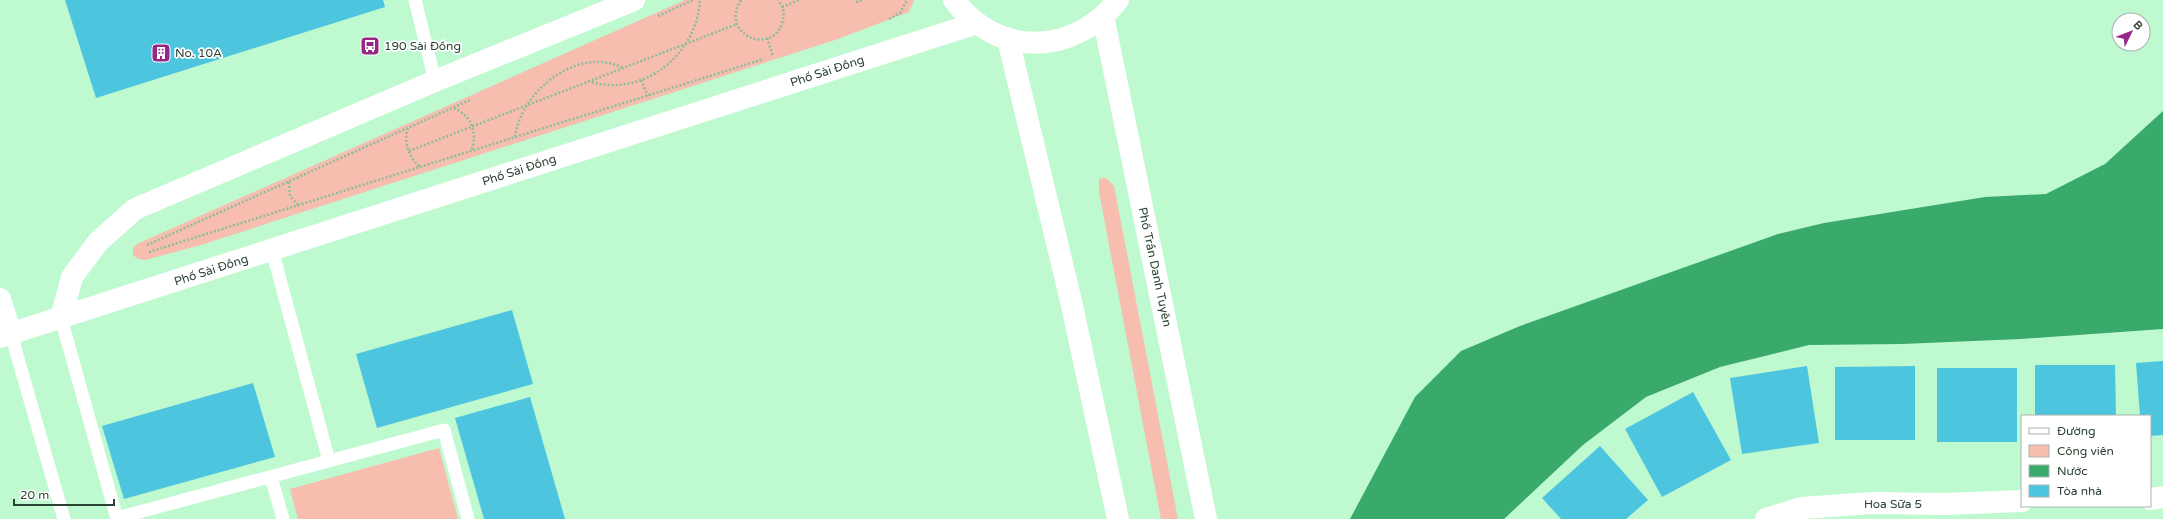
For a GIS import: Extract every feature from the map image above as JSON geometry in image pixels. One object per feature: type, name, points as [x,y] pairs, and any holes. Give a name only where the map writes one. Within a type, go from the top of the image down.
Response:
[{"type":"street","points":[[62,318],[72,277],[98,242],[135,209],[435,81],[634,0]]},
{"type":"street","points":[[954,0],[977,24],[1008,39],[1025,43],[1056,41],[1084,31],[1103,16],[1118,0]]},
{"type":"street","name":"Phố Trần Danh Tuyên","points":[[1103,16],[1206,519]]},
{"type":"street","name":"Phố Sài Đồng","points":[[6,335],[977,24]]},
{"type":"street","points":[[1008,39],[1071,301],[1118,519]]},
{"type":"street","points":[[0,300],[6,335]]},
{"type":"street","points":[[2151,498],[2163,497]]},
{"type":"street","name":"Hoa Sữa 5","points":[[1766,519],[1801,508],[1872,503],[1945,504],[2021,501]]},
{"type":"lane","points":[[415,0],[435,81]]},
{"type":"lane","points":[[272,250],[329,461]]},
{"type":"lane","points":[[62,318],[117,519],[444,430],[468,519]]},
{"type":"lane","points":[[6,335],[64,519]]},
{"type":"lane","points":[[271,477],[283,519]]},
{"type":"path","points":[[657,16],[693,0]]},
{"type":"path","points":[[588,81],[605,86],[614,86],[641,80],[665,68],[677,56],[695,26],[700,0]]},
{"type":"path","points":[[740,0],[735,16],[737,24],[747,36],[755,39],[767,38],[777,33],[781,27],[784,19],[782,6],[778,0]]},
{"type":"path","points":[[782,6],[799,0]]},
{"type":"path","points":[[856,2],[862,0]]},
{"type":"path","points":[[884,22],[900,13],[906,0]]},
{"type":"path","points":[[409,151],[737,24]]},
{"type":"path","points":[[767,38],[773,56]]},
{"type":"path","points":[[149,252],[780,54]]},
{"type":"path","points":[[515,137],[521,115],[527,105],[546,84],[570,67],[587,62],[604,61],[623,68]]},
{"type":"path","points":[[641,80],[648,96]]},
{"type":"path","points":[[147,245],[476,98]]},
{"type":"path","points":[[454,108],[466,116],[473,126],[474,143],[472,150]]},
{"type":"path","points":[[408,128],[406,138],[409,151],[411,157],[420,167]]},
{"type":"path","points":[[289,181],[290,196],[298,206]]},
{"type":"green space","points":[[685,0],[914,0],[909,12],[835,40],[201,245],[145,260],[138,259],[133,255],[133,248],[137,244]]},
{"type":"green space","points":[[1106,178],[1114,186],[1178,519],[1161,519],[1099,192],[1099,179]]},
{"type":"green space","points":[[439,448],[458,519],[298,519],[290,489]]},
{"type":"water","points":[[2163,111],[2163,329],[2021,339],[1902,344],[1809,345],[1720,367],[1646,397],[1583,445],[1504,519],[1350,519],[1415,397],[1461,351],[1520,326],[1778,234],[1824,223],[1985,197],[2046,194],[2105,164]]},
{"type":"building","name":"No. 10A","points":[[65,0],[383,0],[385,7],[96,98]]},
{"type":"building","points":[[512,310],[533,384],[377,428],[356,354]]},
{"type":"building","points":[[2163,361],[2163,435],[2151,436],[2151,415],[2140,415],[2136,363]]},
{"type":"building","points":[[2035,365],[2115,365],[2116,415],[2035,415]]},
{"type":"building","points":[[1807,366],[1819,443],[1742,454],[1730,378]]},
{"type":"building","points":[[1915,366],[1915,440],[1835,440],[1835,367]]},
{"type":"building","points":[[1937,368],[2017,368],[2017,442],[1937,442]]},
{"type":"building","points":[[253,383],[275,457],[124,499],[102,426]]},
{"type":"building","points":[[1693,392],[1731,460],[1662,497],[1625,429]]},
{"type":"building","points":[[530,397],[565,519],[484,519],[455,418]]},
{"type":"building","points":[[1600,446],[1648,500],[1626,519],[1561,519],[1542,498]]},
{"type":"place","name":"190 Sài Đồng","points":[[370,46]]},
{"type":"place","name":"No. 10A","points":[[161,53]]}]
